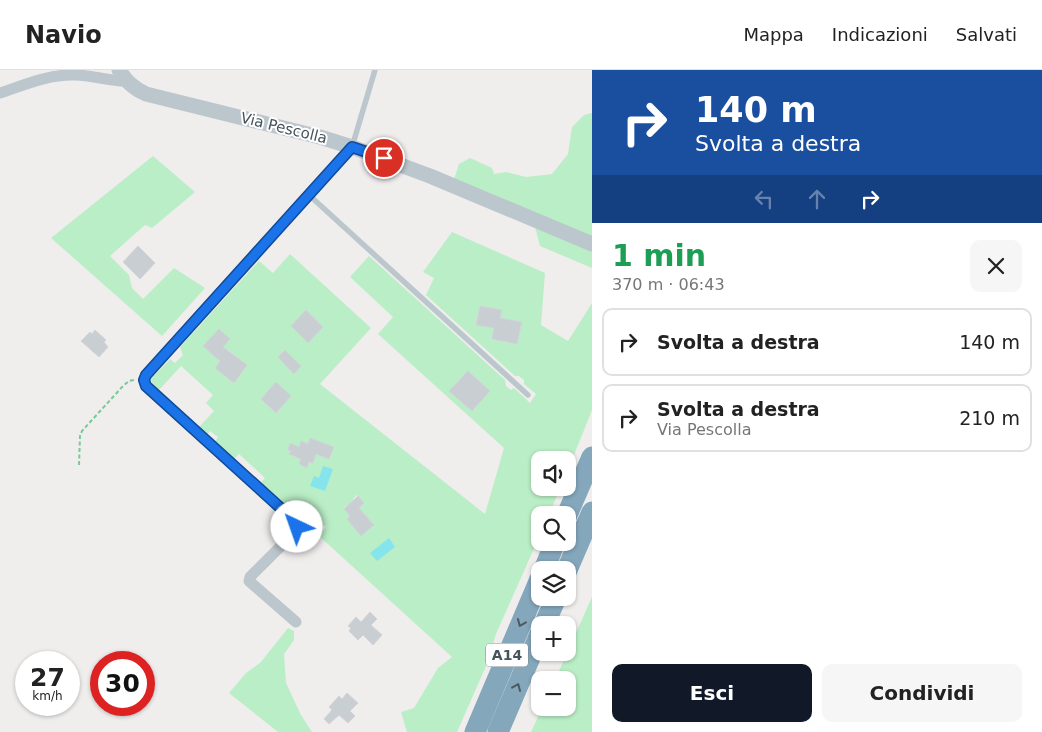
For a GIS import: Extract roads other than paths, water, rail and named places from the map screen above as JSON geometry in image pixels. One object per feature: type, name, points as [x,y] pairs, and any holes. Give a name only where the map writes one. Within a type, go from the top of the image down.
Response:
[{"type":"highway","points":[[571,506],[592,457]]},
{"type":"highway","points":[[571,561],[592,512]]},
{"type":"highway","name":"A14","points":[[474,732],[531,600]]},
{"type":"highway","name":"A14","points":[[498,732],[531,655]]},
{"type":"street","points":[[0,92],[34,80],[75,75],[115,81],[122,75]]},
{"type":"street","name":"Via Pescolla","points":[[122,75],[138,90],[146,94],[320,137],[352,147],[430,176],[592,244]]},
{"type":"street","points":[[296,622],[249,581],[250,577],[296,531],[296,522],[146,386],[144,380],[146,375],[352,147]]},
{"type":"lane","points":[[352,147],[375,70]]},
{"type":"lane","points":[[309,195],[528,395]]},
{"type":"lane","points":[[297,527],[310,533],[318,526]]},
{"type":"water","points":[[323,466],[333,469],[325,491],[310,486],[314,476],[319,478]]},
{"type":"water","points":[[389,538],[395,547],[377,561],[370,553]]}]
